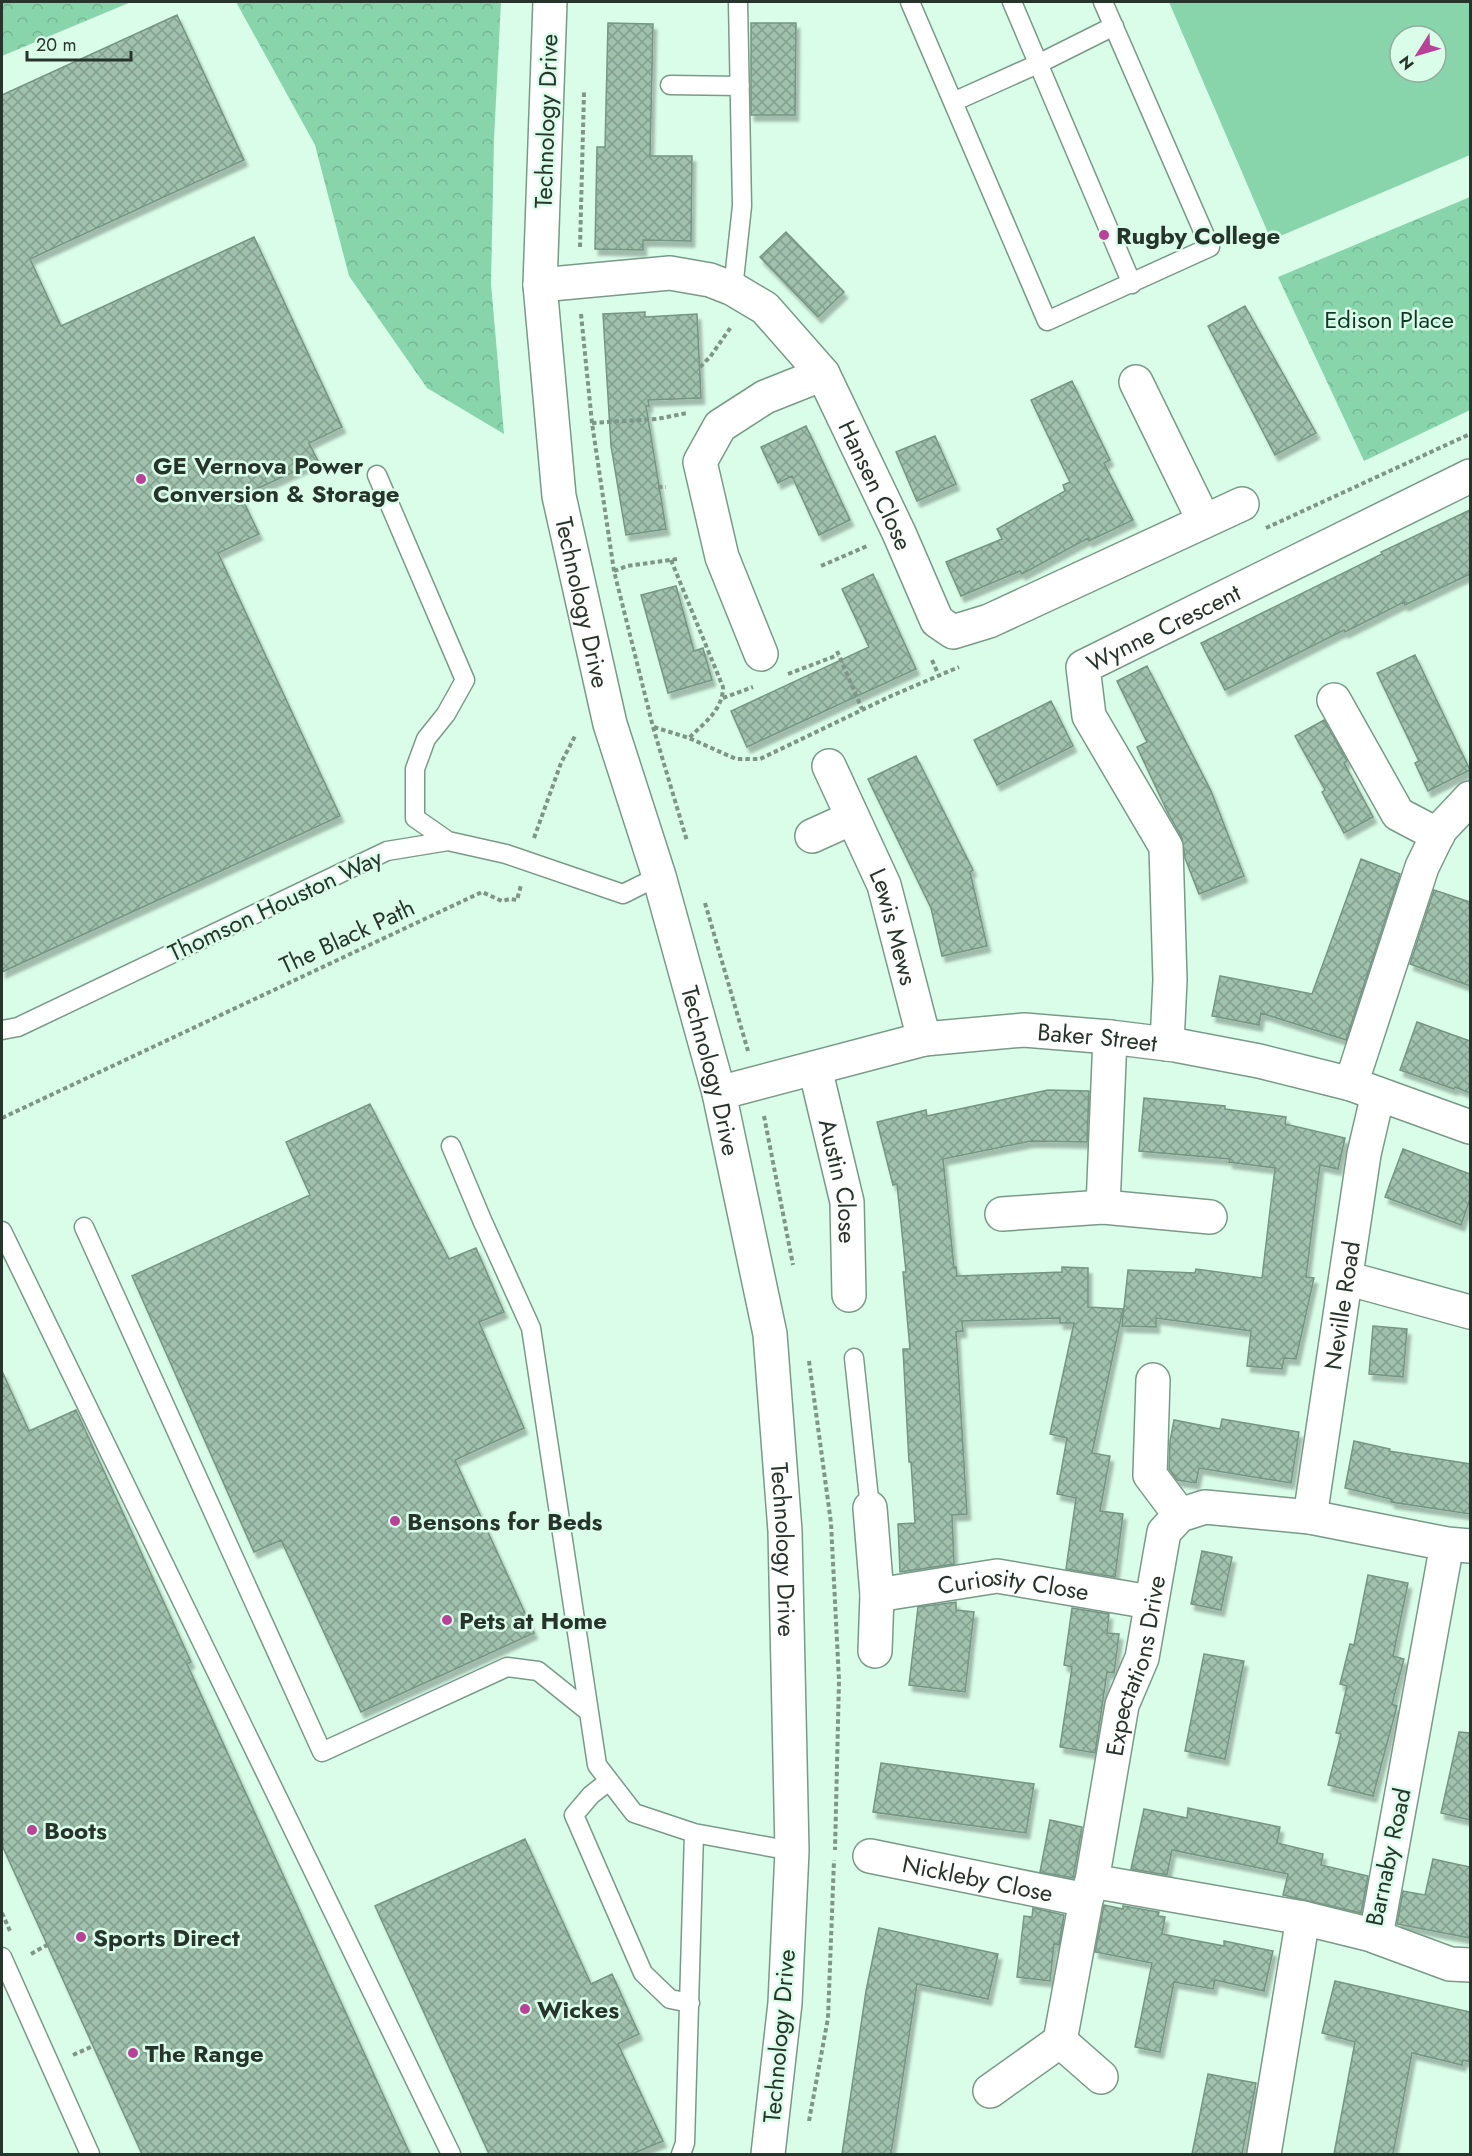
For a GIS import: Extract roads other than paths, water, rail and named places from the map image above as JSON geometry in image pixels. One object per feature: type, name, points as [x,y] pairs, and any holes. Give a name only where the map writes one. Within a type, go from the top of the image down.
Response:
[{"type":"street","name":"Technology Drive","points":[[550,2],[540,285],[559,496],[610,724],[659,876],[719,1093],[770,1334],[785,1531],[792,1851],[785,2003],[768,2154]]},
{"type":"street","name":"Hansen Close","points":[[540,285],[670,273],[710,280],[739,292],[765,308],[823,374],[899,533],[937,621],[953,632],[989,621],[1242,504]]},
{"type":"street","points":[[772,665],[722,557],[700,462],[720,426],[765,398],[823,374]]},
{"type":"street","points":[[1136,382],[1204,521]]},
{"type":"street","name":"Wynne Crescent","points":[[1167,1044],[1170,980],[1166,847],[1089,716],[1083,667],[1470,476]]},
{"type":"street","points":[[1334,700],[1398,814],[1438,835]]},
{"type":"street","name":"Lewis Mews","points":[[829,766],[884,885],[924,1039]]},
{"type":"street","points":[[1365,1089],[1422,867],[1438,835],[1470,798]]},
{"type":"street","points":[[812,836],[852,818]]},
{"type":"street","name":"Baker Street","points":[[719,1093],[924,1039],[1024,1030],[1167,1044],[1259,1061],[1365,1089],[1470,1127]]},
{"type":"street","points":[[1103,1207],[1110,1037]]},
{"type":"street","name":"Austin Close","points":[[815,1068],[847,1202],[849,1295]]},
{"type":"street","name":"Neville Road","points":[[1310,1517],[1364,1154],[1365,1089]]},
{"type":"street","points":[[1002,1214],[1103,1207],[1210,1217]]},
{"type":"street","points":[[1346,1278],[1470,1312]]},
{"type":"street","points":[[1153,1380],[1150,1475],[1180,1515],[1205,1506],[1310,1517],[1459,1545]]},
{"type":"street","points":[[870,1508],[877,1594],[875,1651]]},
{"type":"street","name":"Expectations Drive","points":[[1060,2041],[1122,1705],[1142,1658],[1164,1532],[1180,1515]]},
{"type":"street","name":"Barnaby Road","points":[[1303,1918],[1374,1936],[1459,1545]]},
{"type":"street","name":"Curiosity Close","points":[[877,1594],[997,1576],[1150,1602]]},
{"type":"street","name":"Nickleby Close","points":[[870,1856],[1089,1890]]},
{"type":"street","points":[[1089,1890],[1303,1918],[1264,2154]]},
{"type":"street","points":[[1374,1936],[1450,1964],[1470,1965]]},
{"type":"street","points":[[990,2091],[1060,2041],[1101,2077]]},
{"type":"lane","points":[[738,2],[742,206],[739,292]]},
{"type":"lane","points":[[910,2],[1047,321],[1210,247],[1103,2]]},
{"type":"lane","points":[[1012,2],[1040,63],[1132,284]]},
{"type":"lane","points":[[953,102],[1040,63],[1113,26]]},
{"type":"lane","points":[[669,85],[740,86]]},
{"type":"lane","points":[[377,475],[465,680],[446,714],[426,739],[415,769],[415,818],[448,841]]},
{"type":"lane","name":"Thomson Houston Way","points":[[2,1030],[18,1027],[387,850],[448,841],[506,854],[623,894],[659,876]]},
{"type":"lane","points":[[451,1146],[531,1328],[597,1765],[634,1813],[694,1833],[792,1851]]},
{"type":"lane","points":[[84,1227],[322,1752],[507,1667],[538,1671],[589,1712]]},
{"type":"lane","points":[[2,1231],[451,2154]]},
{"type":"lane","points":[[854,1358],[870,1508]]},
{"type":"lane","points":[[609,1781],[591,1794],[574,1815],[643,1972],[670,1999],[690,2003]]},
{"type":"lane","points":[[681,2154],[685,2143],[694,1833]]},
{"type":"lane","points":[[2,1958],[90,2154]]},
{"type":"place","name":"Rugby College","points":[[1104,235]]},
{"type":"place","name":"GE Vernova Power Conversion & Storage","points":[[141,479]]},
{"type":"place","name":"Bensons for Beds","points":[[395,1521]]},
{"type":"place","name":"Pets at Home","points":[[447,1620]]},
{"type":"place","name":"Boots","points":[[32,1830]]},
{"type":"place","name":"Sports Direct","points":[[81,1937]]},
{"type":"place","name":"Wickes","points":[[525,2009]]},
{"type":"place","name":"The Range","points":[[133,2053]]},
{"type":"park label","name":"Edison Place","points":[[1389,319]]}]
